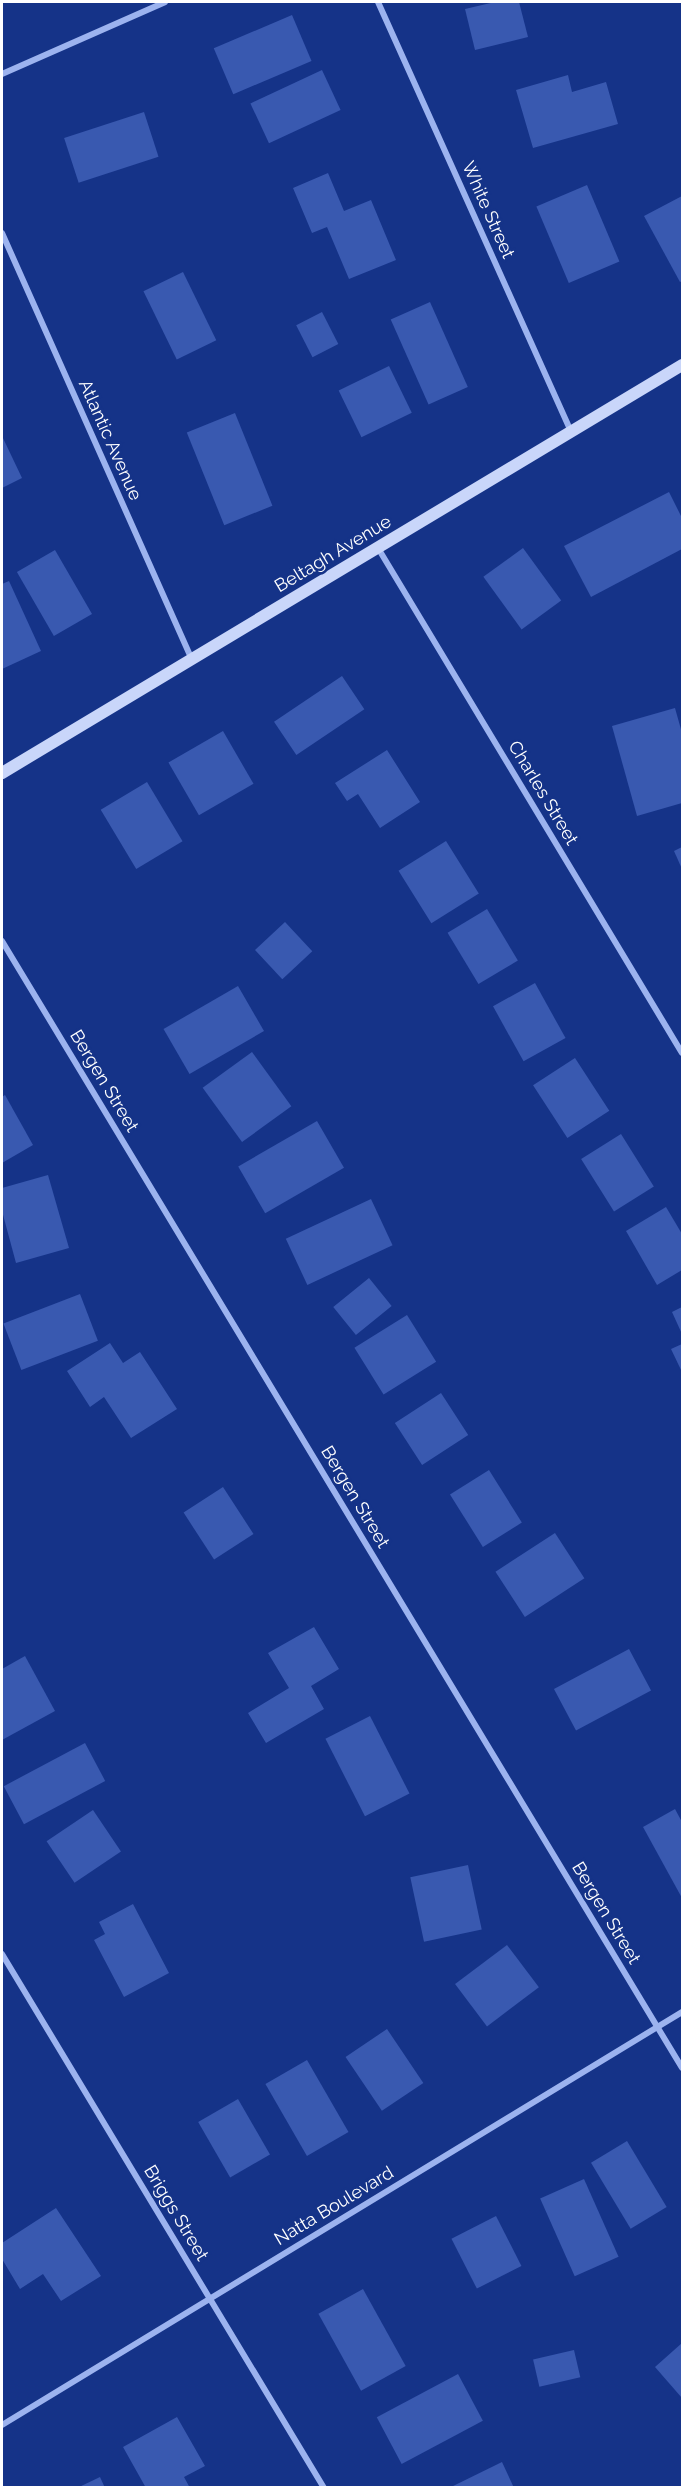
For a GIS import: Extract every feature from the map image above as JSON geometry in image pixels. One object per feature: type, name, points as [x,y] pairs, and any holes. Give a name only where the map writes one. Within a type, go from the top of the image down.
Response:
[{"type":"street","points":[[2,74],[165,2]]},
{"type":"street","name":"White Street","points":[[378,2],[571,431]]},
{"type":"street","name":"Atlantic Avenue","points":[[2,232],[192,659]]},
{"type":"street","name":"Beltagh Avenue","points":[[2,773],[682,365]]},
{"type":"street","name":"Charles Street","points":[[378,548],[682,1053]]},
{"type":"street","name":"Bergen Street","points":[[2,941],[682,2068]]},
{"type":"street","name":"Briggs Street","points":[[2,1954],[324,2487]]},
{"type":"street","name":"Natta Boulevard","points":[[2,2425],[682,2012]]},
{"type":"building","points":[[495,2],[519,2],[528,37],[475,50],[465,9]]},
{"type":"building","points":[[292,15],[312,61],[233,94],[214,48]]},
{"type":"building","points":[[322,70],[341,110],[269,143],[250,103]]},
{"type":"building","points":[[568,75],[572,92],[606,82],[618,124],[533,148],[516,90]]},
{"type":"building","points":[[144,112],[159,157],[79,183],[64,138]]},
{"type":"building","points":[[328,173],[344,211],[371,200],[396,260],[349,279],[327,227],[312,233],[293,188]]},
{"type":"building","points":[[587,185],[619,261],[569,283],[536,206]]},
{"type":"building","points":[[682,196],[682,281],[680,282],[644,216]]},
{"type":"building","points":[[183,272],[216,340],[177,360],[143,291]]},
{"type":"building","points":[[430,302],[468,387],[429,404],[391,319]]},
{"type":"building","points":[[322,312],[338,344],[313,357],[296,325]]},
{"type":"building","points":[[389,366],[412,413],[361,437],[339,391]]},
{"type":"building","points":[[235,413],[272,506],[224,525],[187,432]]},
{"type":"building","points":[[2,436],[22,478],[2,488]]},
{"type":"building","points":[[669,492],[682,518],[682,549],[591,597],[564,546]]},
{"type":"building","points":[[523,548],[561,601],[522,629],[483,577]]},
{"type":"building","points":[[55,550],[92,614],[54,636],[17,572]]},
{"type":"building","points":[[9,581],[41,651],[2,669],[2,584]]},
{"type":"building","points":[[342,676],[364,709],[296,755],[274,722]]},
{"type":"building","points":[[675,708],[682,733],[682,803],[637,816],[612,726]]},
{"type":"building","points":[[223,731],[254,784],[199,815],[168,762]]},
{"type":"building","points":[[387,750],[420,802],[380,828],[358,794],[347,801],[335,783]]},
{"type":"building","points":[[147,782],[183,841],[136,869],[101,810]]},
{"type":"building","points":[[446,841],[479,894],[431,923],[399,871]]},
{"type":"building","points":[[682,847],[682,869],[674,851]]},
{"type":"building","points":[[487,909],[518,960],[478,984],[448,933]]},
{"type":"building","points":[[285,922],[312,951],[282,979],[255,950]]},
{"type":"building","points":[[535,983],[566,1038],[524,1061],[493,1006]]},
{"type":"building","points":[[238,986],[264,1031],[190,1074],[164,1029]]},
{"type":"building","points":[[252,1052],[291,1106],[242,1142],[203,1088]]},
{"type":"building","points":[[575,1058],[609,1111],[567,1138],[533,1085]]},
{"type":"building","points":[[5,1095],[33,1145],[2,1163],[2,1097]]},
{"type":"building","points":[[317,1121],[344,1168],[265,1213],[238,1166]]},
{"type":"building","points":[[621,1134],[654,1187],[614,1211],[581,1159]]},
{"type":"building","points":[[48,1175],[69,1248],[16,1263],[2,1211],[2,1188]]},
{"type":"building","points":[[371,1199],[393,1245],[307,1285],[286,1239]]},
{"type":"building","points":[[666,1207],[682,1234],[682,1270],[657,1285],[626,1231]]},
{"type":"building","points":[[369,1278],[392,1306],[356,1335],[333,1307]]},
{"type":"building","points":[[80,1294],[98,1341],[21,1370],[3,1323]]},
{"type":"building","points":[[682,1307],[682,1334],[672,1312]]},
{"type":"building","points":[[407,1315],[436,1362],[384,1394],[354,1348]]},
{"type":"building","points":[[110,1343],[123,1363],[140,1352],[177,1409],[131,1438],[104,1397],[90,1407],[67,1371]]},
{"type":"building","points":[[682,1344],[682,1372],[671,1349]]},
{"type":"building","points":[[441,1393],[468,1435],[422,1465],[395,1423]]},
{"type":"building","points":[[489,1470],[522,1523],[483,1547],[450,1494]]},
{"type":"building","points":[[223,1487],[253,1534],[214,1560],[184,1513]]},
{"type":"building","points":[[555,1533],[584,1578],[525,1617],[495,1572]]},
{"type":"building","points":[[314,1627],[339,1669],[311,1686],[324,1709],[266,1743],[248,1713],[289,1688],[268,1653]]},
{"type":"building","points":[[629,1649],[651,1690],[576,1730],[554,1689]]},
{"type":"building","points":[[25,1656],[55,1711],[2,1740],[2,1669]]},
{"type":"building","points":[[370,1716],[409,1794],[365,1816],[325,1739]]},
{"type":"building","points":[[85,1743],[105,1781],[24,1824],[4,1786]]},
{"type":"building","points":[[675,1809],[682,1822],[682,1898],[643,1827]]},
{"type":"building","points":[[93,1810],[121,1851],[75,1883],[47,1841]]},
{"type":"building","points":[[468,1865],[482,1930],[424,1942],[410,1877]]},
{"type":"building","points":[[133,1904],[169,1973],[124,1997],[94,1940],[105,1934],[99,1922]]},
{"type":"building","points":[[507,1945],[539,1987],[487,2026],[455,1984]]},
{"type":"building","points":[[387,2029],[423,2083],[382,2111],[346,2057]]},
{"type":"building","points":[[307,2060],[348,2132],[307,2156],[265,2084]]},
{"type":"building","points":[[238,2099],[270,2154],[230,2177],[198,2122]]},
{"type":"building","points":[[627,2141],[667,2207],[631,2229],[591,2163]]},
{"type":"building","points":[[584,2179],[619,2257],[575,2276],[540,2199]]},
{"type":"building","points":[[56,2208],[101,2276],[61,2301],[43,2274],[20,2289],[2,2259],[2,2243]]},
{"type":"building","points":[[496,2216],[521,2266],[477,2289],[451,2239]]},
{"type":"building","points":[[363,2289],[406,2366],[361,2391],[318,2314]]},
{"type":"building","points":[[682,2343],[682,2398],[655,2367]]},
{"type":"building","points":[[574,2350],[580,2377],[539,2387],[533,2359]]},
{"type":"building","points":[[458,2374],[483,2421],[402,2464],[377,2417]]},
{"type":"building","points":[[177,2417],[205,2466],[184,2477],[190,2488],[146,2488],[123,2447]]},
{"type":"building","points":[[502,2462],[514,2488],[449,2488]]},
{"type":"building","points":[[100,2477],[105,2488],[77,2488]]}]
